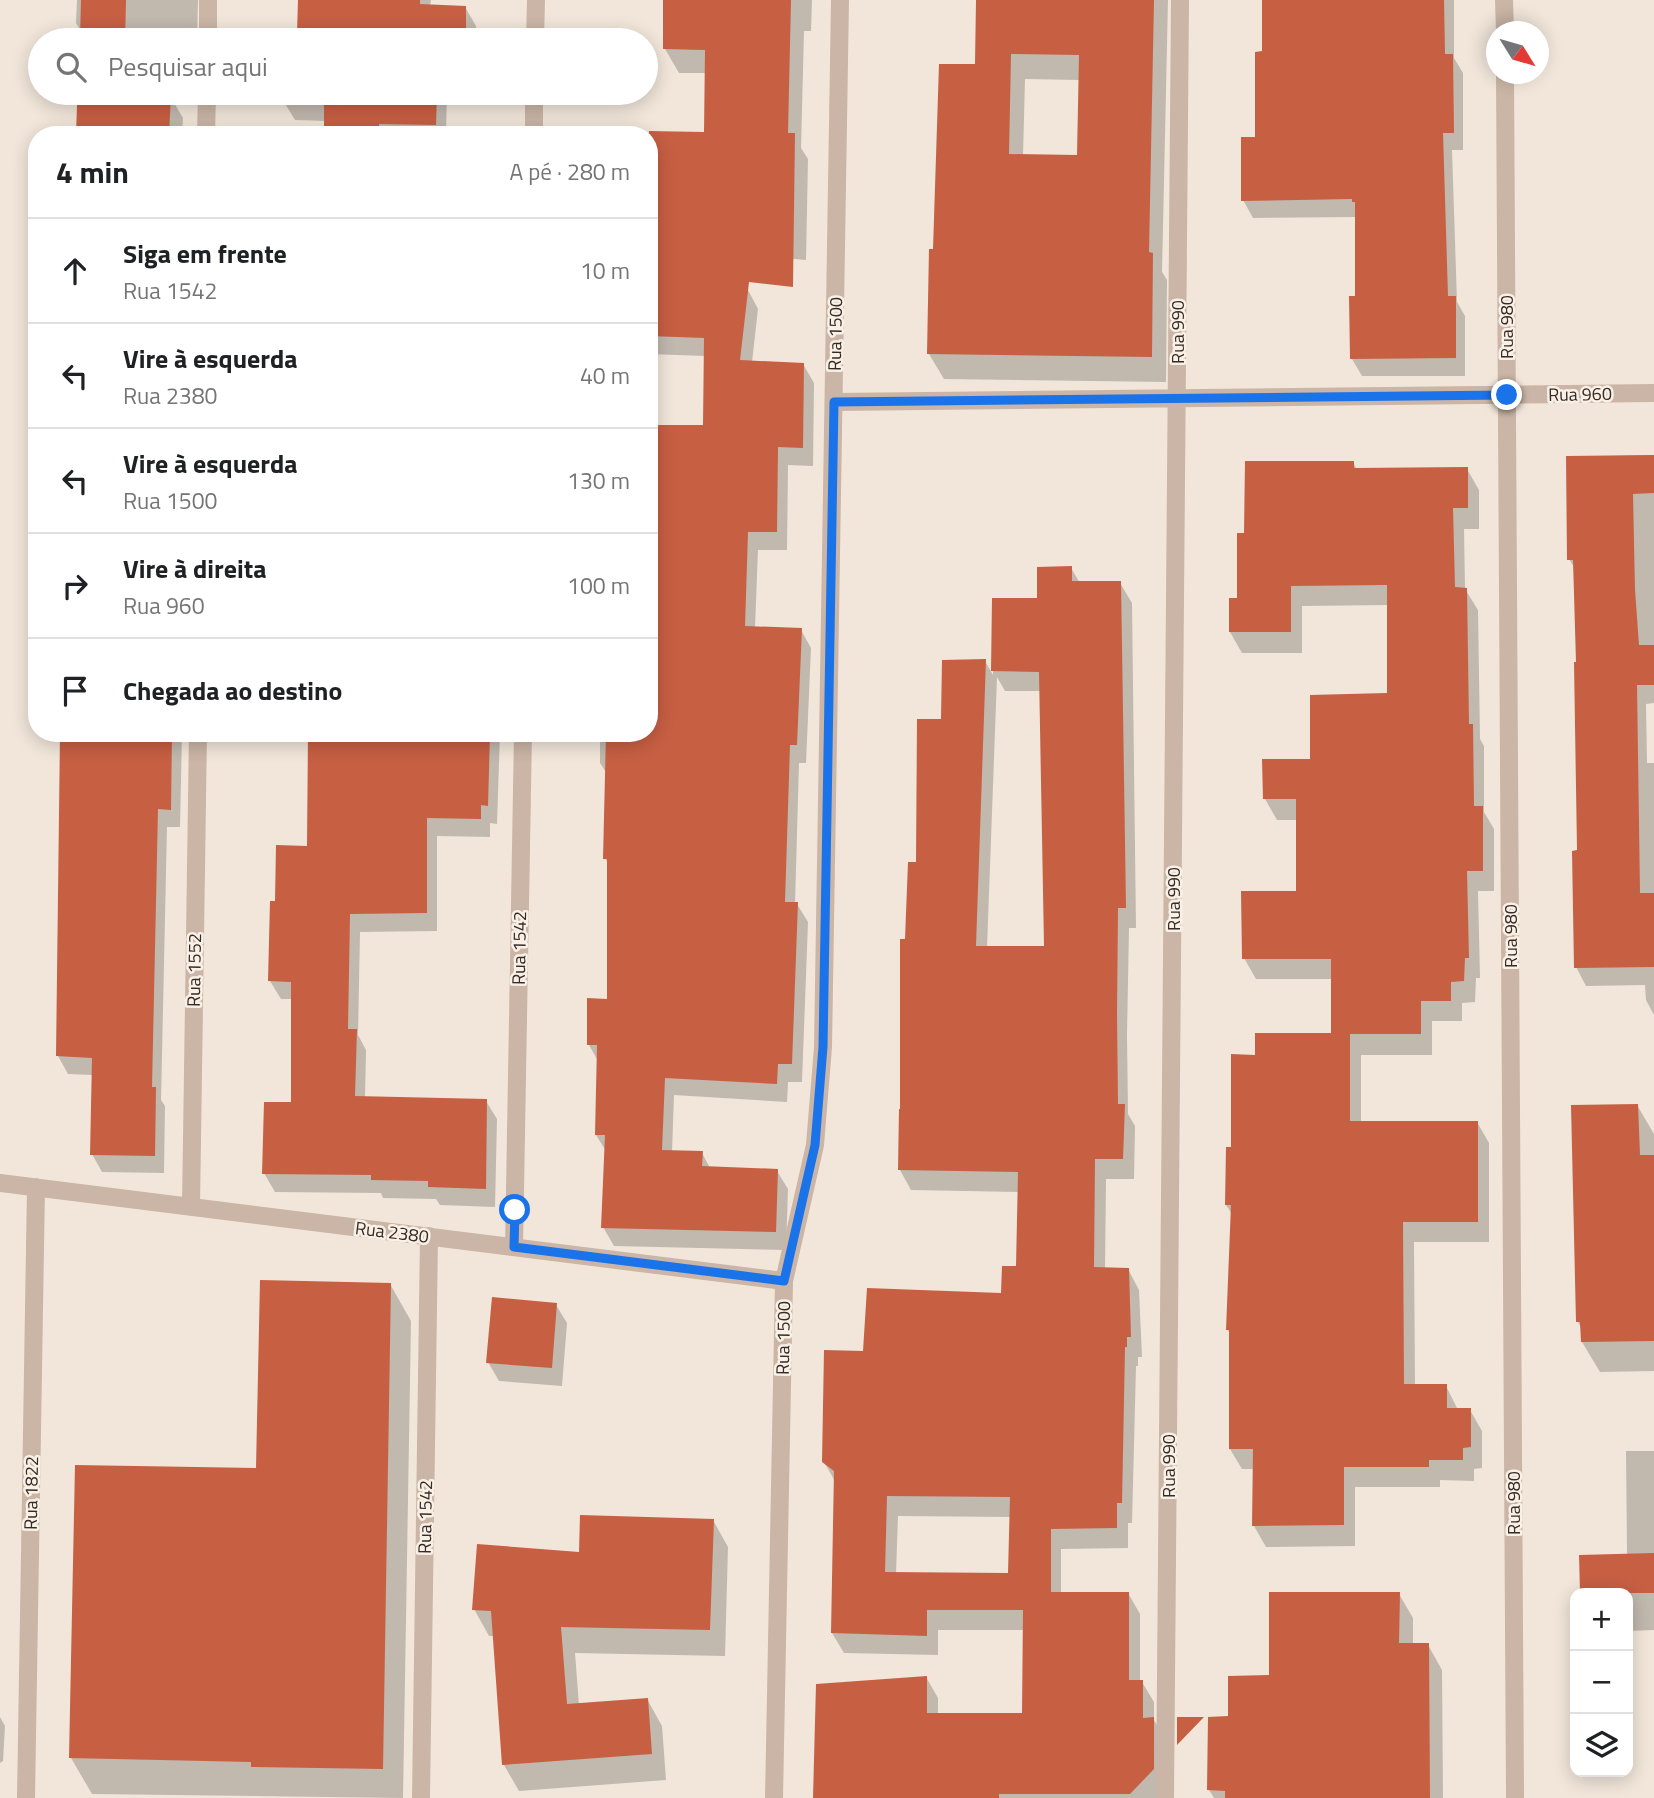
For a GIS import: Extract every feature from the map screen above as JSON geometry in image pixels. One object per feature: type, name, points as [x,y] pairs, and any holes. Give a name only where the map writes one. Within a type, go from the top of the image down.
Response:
[{"type":"street","points":[[208,0],[208,28]]},
{"type":"street","points":[[535,28],[536,0]]},
{"type":"street","name":"Rua 1500","points":[[774,1798],[784,1281],[815,1145],[823,1047],[840,0]]},
{"type":"street","name":"Rua 990","points":[[1165,1798],[1180,0]]},
{"type":"street","points":[[1504,0],[1504,21]]},
{"type":"street","name":"Rua 980","points":[[1505,84],[1515,1798]]},
{"type":"street","points":[[206,126],[207,105]]},
{"type":"street","points":[[534,105],[534,126]]},
{"type":"street","name":"Rua 960","points":[[834,402],[1654,393]]},
{"type":"street","name":"Rua 1552","points":[[191,1207],[198,742]]},
{"type":"street","name":"Rua 1542","points":[[514,1247],[523,742]]},
{"type":"street","name":"Rua 2380","points":[[0,1183],[784,1281]]},
{"type":"street","name":"Rua 1822","points":[[26,1798],[36,1188]]},
{"type":"street","name":"Rua 1542","points":[[421,1798],[429,1236]]},
{"type":"building","points":[[81,0],[126,0],[125,28],[80,28]]},
{"type":"building","points":[[298,0],[420,0],[420,4],[466,6],[466,28],[297,28]]},
{"type":"building","points":[[663,0],[791,0],[788,133],[795,133],[793,287],[749,282],[740,360],[804,363],[803,448],[778,447],[777,532],[748,532],[745,626],[802,628],[797,745],[790,745],[785,902],[798,902],[792,1064],[778,1064],[777,1084],[665,1078],[662,1150],[703,1151],[702,1166],[778,1169],[776,1232],[601,1228],[605,1135],[595,1135],[597,1045],[587,1045],[587,998],[607,999],[607,859],[603,859],[606,742],[658,742],[658,425],[703,425],[704,338],[658,336],[658,131],[704,132],[705,50],[663,49]]},
{"type":"building","points":[[976,0],[1154,0],[1149,252],[1153,253],[1152,357],[927,354],[929,249],[933,249],[939,64],[975,64]],"holes":[[[1011,54],[1079,55],[1077,155],[1009,154]]]},
{"type":"building","points":[[1262,0],[1444,0],[1445,54],[1453,54],[1454,133],[1443,133],[1448,296],[1456,296],[1456,358],[1350,359],[1349,296],[1355,296],[1355,202],[1352,202],[1352,199],[1241,201],[1241,137],[1255,137],[1255,52],[1262,51]]},
{"type":"building","points":[[77,105],[170,105],[169,126],[76,126]]},
{"type":"building","points":[[324,105],[437,105],[436,125],[324,126]]},
{"type":"building","points":[[1654,455],[1654,493],[1633,494],[1639,645],[1654,645],[1654,685],[1637,685],[1640,893],[1654,893],[1654,967],[1574,968],[1572,851],[1577,850],[1576,662],[1573,560],[1567,560],[1566,456]]},
{"type":"building","points":[[1245,461],[1354,461],[1354,468],[1468,467],[1468,508],[1453,508],[1455,587],[1467,588],[1469,724],[1473,724],[1474,806],[1483,806],[1483,871],[1467,871],[1469,958],[1465,958],[1464,981],[1451,982],[1451,1001],[1421,1001],[1421,1034],[1350,1034],[1350,1121],[1478,1121],[1478,1222],[1403,1222],[1404,1384],[1447,1384],[1447,1408],[1471,1408],[1471,1447],[1463,1448],[1463,1460],[1429,1460],[1429,1467],[1344,1467],[1344,1525],[1252,1526],[1253,1449],[1229,1449],[1229,1330],[1226,1330],[1231,1205],[1225,1205],[1226,1147],[1231,1147],[1231,1054],[1255,1055],[1255,1033],[1331,1033],[1331,959],[1242,959],[1241,891],[1296,891],[1296,799],[1263,799],[1262,759],[1310,759],[1310,695],[1387,693],[1387,585],[1291,586],[1291,632],[1229,632],[1229,598],[1237,598],[1237,533],[1244,533]]},
{"type":"building","points":[[1072,566],[1072,581],[1121,581],[1126,908],[1118,908],[1118,1104],[1125,1104],[1123,1159],[1095,1159],[1094,1267],[1129,1268],[1131,1337],[1127,1337],[1125,1347],[1122,1503],[1117,1503],[1117,1528],[1051,1529],[1051,1592],[1129,1592],[1129,1680],[1143,1680],[1143,1718],[1154,1717],[1154,1769],[1130,1794],[999,1794],[999,1798],[813,1798],[816,1684],[927,1676],[927,1713],[1022,1713],[1023,1610],[927,1610],[927,1636],[831,1633],[834,1471],[822,1462],[824,1350],[863,1351],[867,1288],[1001,1293],[1002,1266],[1016,1266],[1018,1172],[898,1170],[900,939],[905,939],[908,862],[916,862],[917,719],[941,719],[942,660],[986,659],[976,946],[1044,946],[1039,672],[991,671],[992,598],[1037,598],[1037,567]],"holes":[[[887,1496],[1010,1497],[1008,1573],[885,1572]]]},
{"type":"building","points":[[60,742],[172,742],[171,810],[158,809],[152,1087],[156,1087],[155,1156],[90,1155],[92,1058],[56,1056]]},
{"type":"building","points":[[308,742],[490,742],[488,806],[481,805],[481,819],[427,818],[427,913],[350,914],[348,1029],[357,1029],[355,1096],[487,1099],[486,1189],[428,1187],[428,1181],[371,1180],[371,1175],[262,1174],[264,1102],[291,1102],[291,982],[268,981],[270,901],[275,901],[276,845],[307,846]]},
{"type":"building","points":[[1638,1104],[1640,1155],[1654,1155],[1654,1341],[1581,1342],[1580,1322],[1576,1322],[1571,1105]]},
{"type":"building","points":[[260,1280],[391,1283],[383,1769],[251,1767],[251,1762],[69,1758],[75,1465],[256,1468]]},
{"type":"building","points":[[492,1297],[557,1303],[552,1368],[486,1363]]},
{"type":"building","points":[[580,1515],[714,1519],[710,1630],[561,1627],[567,1704],[648,1698],[652,1754],[502,1765],[491,1611],[472,1610],[477,1544],[579,1552]]},
{"type":"building","points":[[1654,1553],[1654,1593],[1633,1593],[1633,1588],[1580,1588],[1579,1555]]},
{"type":"building","points":[[1269,1592],[1400,1592],[1399,1643],[1429,1643],[1430,1798],[1225,1798],[1225,1791],[1207,1790],[1208,1717],[1228,1716],[1228,1676],[1269,1675]]},
{"type":"building","points":[[1177,1717],[1204,1717],[1177,1745]]},
{"type":"route","points":[[515,1210],[514,1247],[784,1281],[815,1145],[823,1047],[834,402],[1507,395]]}]
